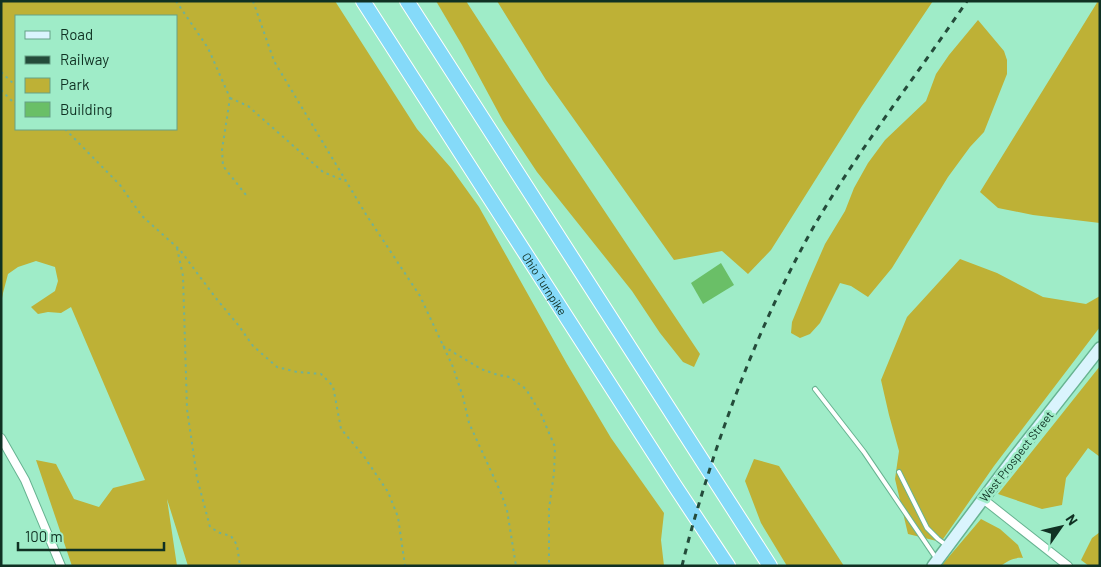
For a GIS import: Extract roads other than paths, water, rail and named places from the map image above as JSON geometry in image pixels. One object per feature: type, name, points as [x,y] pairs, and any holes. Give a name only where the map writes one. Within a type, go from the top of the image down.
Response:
[{"type":"highway","name":"Ohio Turnpike","points":[[363,1],[669,478],[728,566]]},
{"type":"highway","points":[[407,1],[770,566]]},
{"type":"street","name":"West Prospect Street","points":[[936,563],[1100,348]]},
{"type":"street","points":[[1,438],[25,480],[61,566]]},
{"type":"street","points":[[983,499],[1068,566]]},
{"type":"lane","points":[[815,389],[864,452],[936,563]]},
{"type":"lane","points":[[899,472],[927,528],[947,547]]},
{"type":"railway","points":[[682,566],[725,423],[760,334],[787,277],[817,221],[852,165],[967,1]]}]
